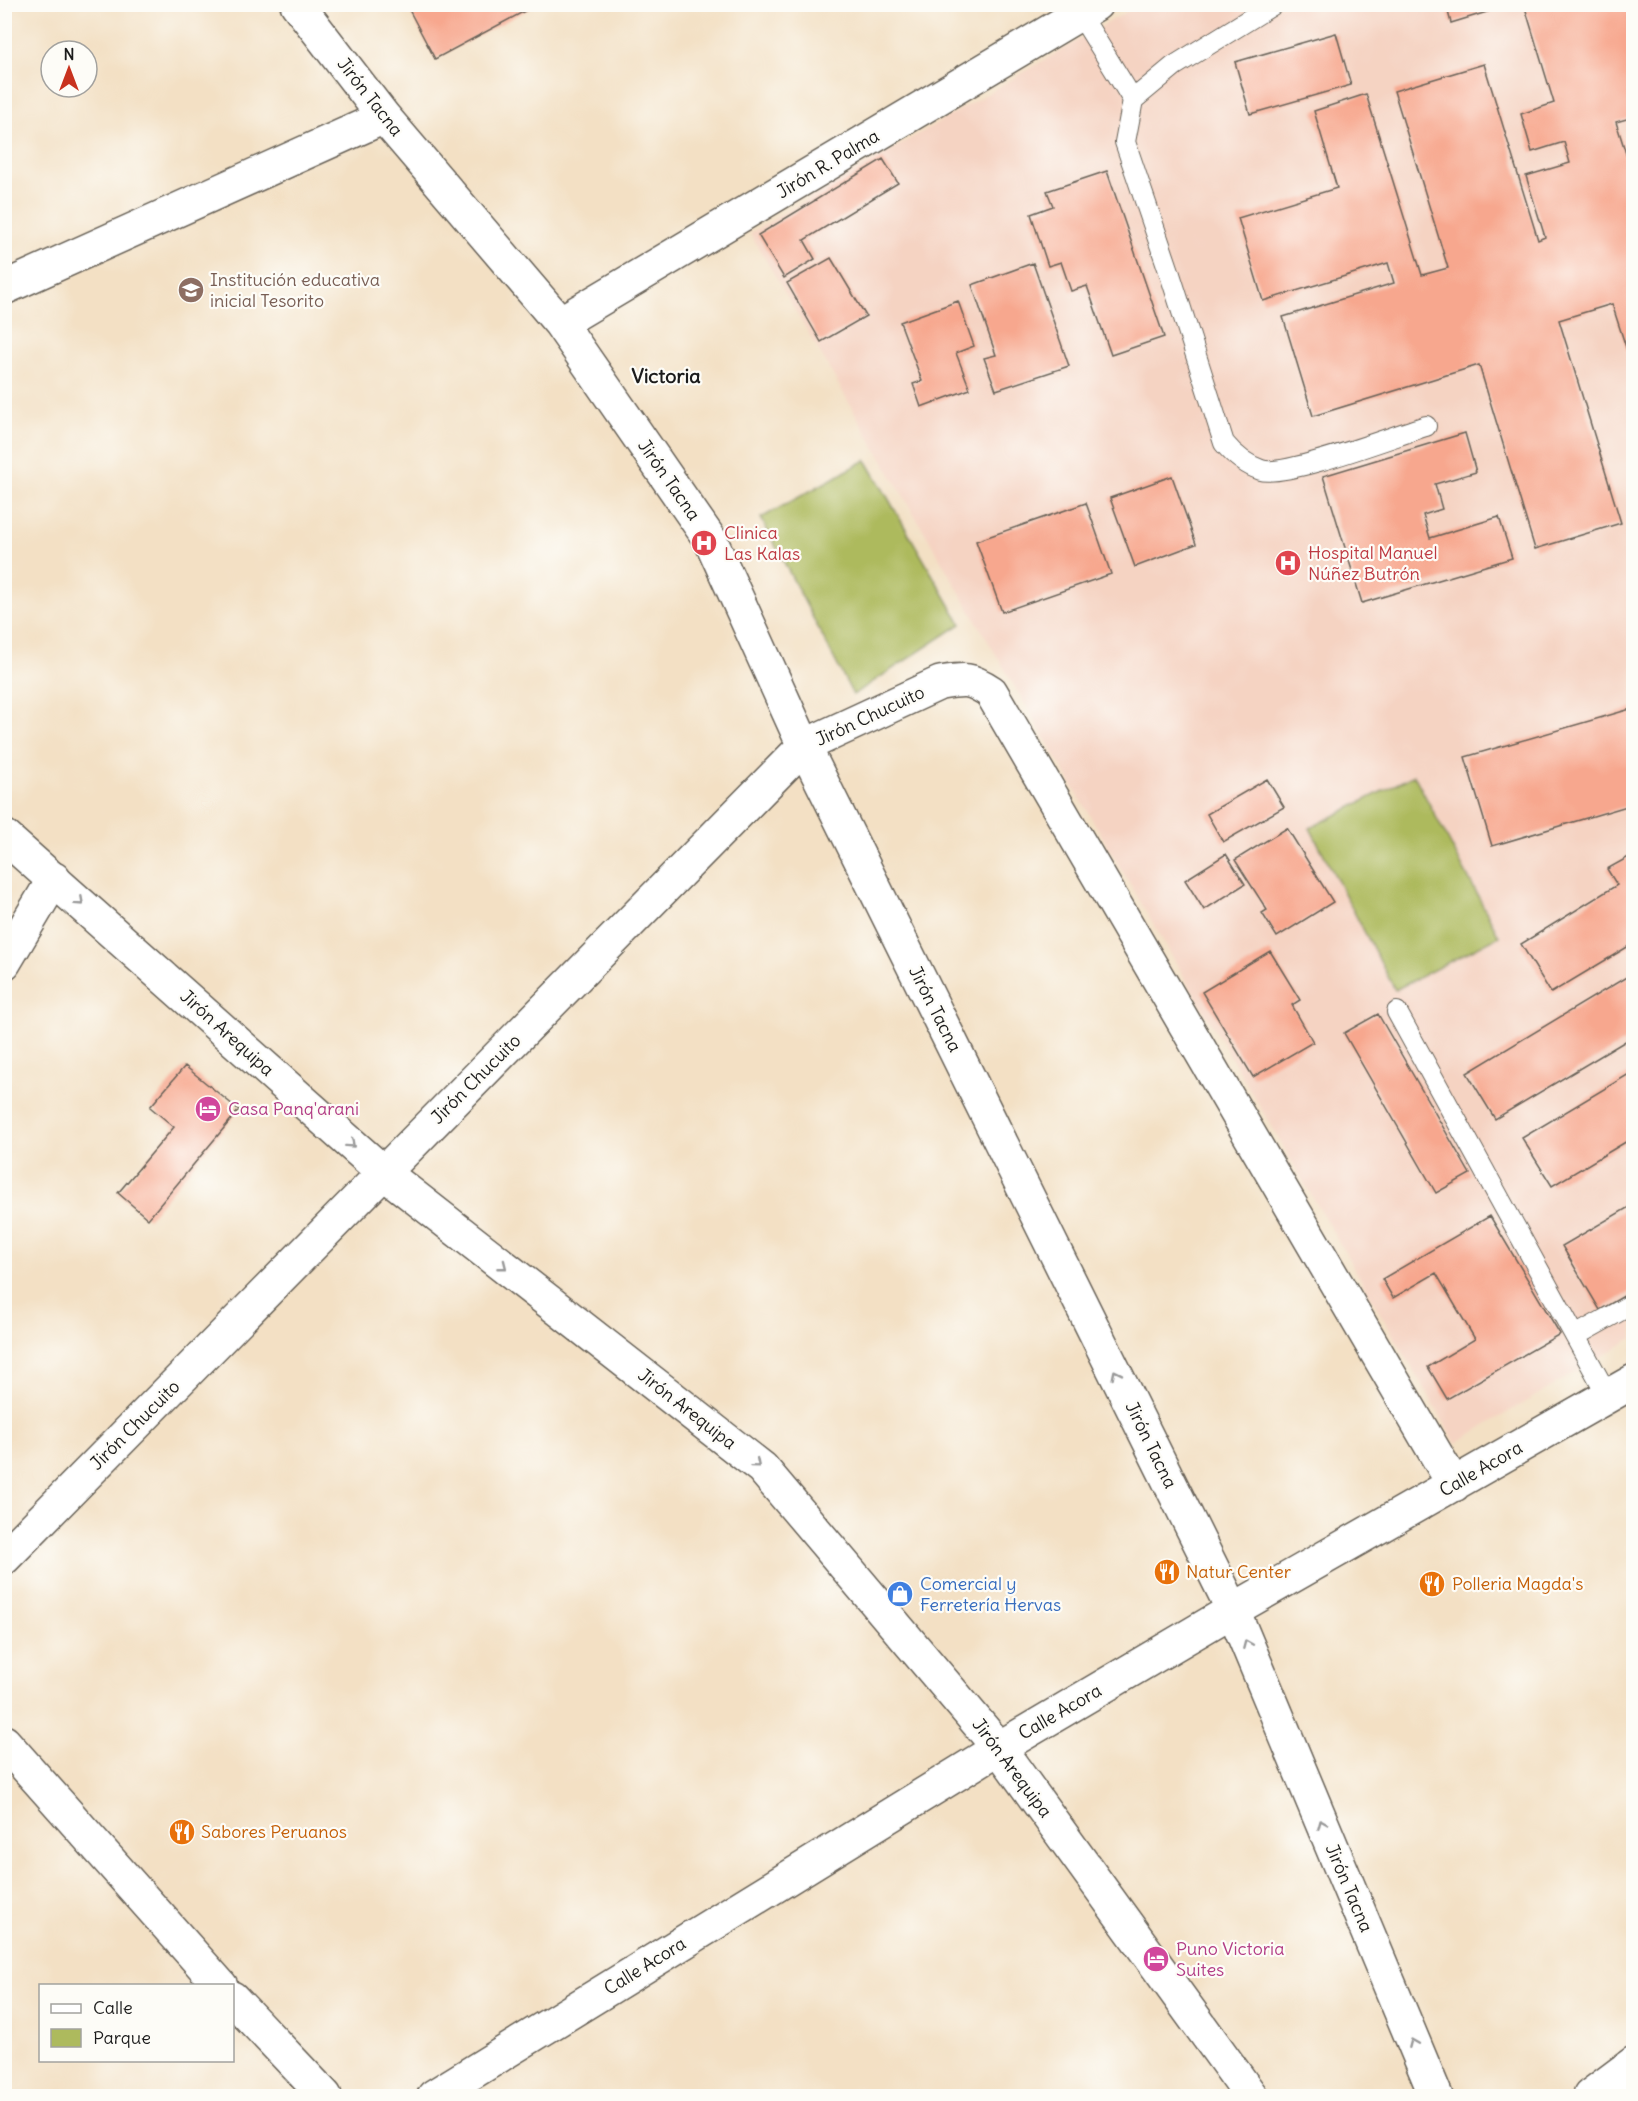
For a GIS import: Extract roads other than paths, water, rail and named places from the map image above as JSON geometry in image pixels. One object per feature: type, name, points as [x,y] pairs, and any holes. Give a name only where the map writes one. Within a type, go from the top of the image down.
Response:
[{"type":"street","name":"Jirón Tacna","points":[[297,4],[384,117],[560,323],[711,541],[804,746],[1233,1610],[1436,2097]]},
{"type":"street","name":"Jirón R. Palma","points":[[560,323],[1088,9]]},
{"type":"street","points":[[4,288],[384,117]]},
{"type":"street","name":"Jirón Chucuito","points":[[4,1558],[804,746],[940,683],[964,679],[980,684],[991,692],[1454,1485]]},
{"type":"street","name":"Jirón Arequipa","points":[[4,836],[384,1173],[762,1468],[999,1748],[1251,2097]]},
{"type":"street","points":[[4,963],[54,879]]},
{"type":"street","name":"Calle Acora","points":[[434,2097],[999,1748],[1233,1610],[1621,1388]]},
{"type":"street","points":[[4,1742],[219,1984]]},
{"type":"street","points":[[234,2000],[325,2097]]},
{"type":"street","points":[[1590,2097],[1634,2063]]},
{"type":"lane","points":[[1133,100],[1174,66],[1274,4]]},
{"type":"lane","points":[[1088,9],[1133,100],[1125,142],[1224,443],[1235,456],[1263,471],[1291,470],[1426,426]]},
{"type":"lane","points":[[1397,1012],[1575,1336],[1621,1388]]},
{"type":"lane","points":[[1575,1336],[1634,1303]]},
{"type":"place","name":"Institución educativa inicial Tesorito","points":[[191,290]]},
{"type":"place","name":"Clinica Las Kalas","points":[[704,543]]},
{"type":"place","name":"Hospital Manuel Núñez Butrón","points":[[1288,563]]},
{"type":"place","name":"Casa Panq'arani","points":[[208,1109]]},
{"type":"place","name":"Natur Center","points":[[1167,1572]]},
{"type":"place","name":"Polleria Magda's","points":[[1432,1584]]},
{"type":"place","name":"Comercial y Ferretería Hervas","points":[[900,1594]]},
{"type":"place","name":"Sabores Peruanos","points":[[182,1832]]},
{"type":"place","name":"Puno Victoria Suites","points":[[1156,1959]]},
{"type":"district","name":"Victoria","points":[[666,376]]}]
